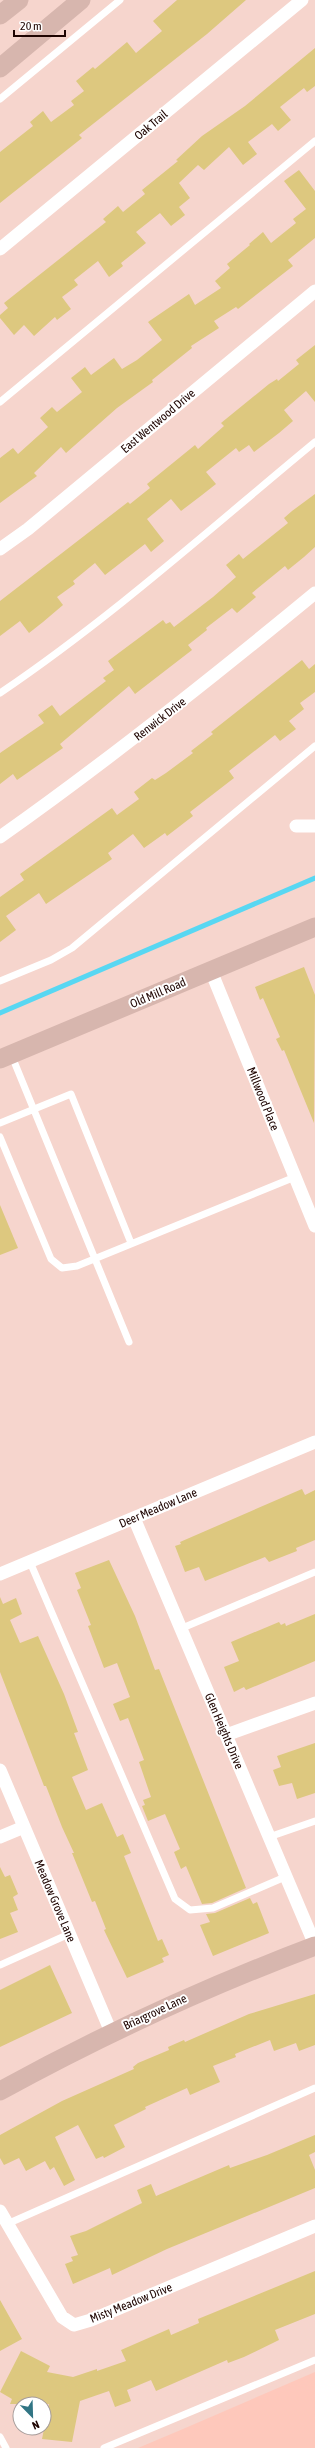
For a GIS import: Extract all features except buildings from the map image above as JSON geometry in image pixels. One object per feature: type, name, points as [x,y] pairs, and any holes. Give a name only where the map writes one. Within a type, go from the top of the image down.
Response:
[{"type":"street","points":[[0,15],[19,0]]},
{"type":"street","points":[[0,68],[81,0]]},
{"type":"street","name":"Oak Trail","points":[[0,250],[302,0]]},
{"type":"street","name":"East Wentwood Drive","points":[[0,549],[28,529],[315,291]]},
{"type":"street","name":"Renwick Drive","points":[[0,837],[85,777],[223,670],[315,593]]},
{"type":"street","points":[[296,826],[315,826]]},
{"type":"street","name":"Old Mill Road","points":[[6,1056],[315,928]]},
{"type":"street","name":"Millwood Place","points":[[211,971],[315,1226]]},
{"type":"street","name":"Deer Meadow Lane","points":[[0,1574],[315,1442]]},
{"type":"street","name":"Glen Heights Drive","points":[[134,1518],[315,1945]]},
{"type":"street","points":[[226,1734],[315,1703]]},
{"type":"street","name":"Meadow Grove Lane","points":[[0,1770],[111,2032]]},
{"type":"street","points":[[0,1837],[24,1827]]},
{"type":"street","name":"Briargrove Lane","points":[[0,2091],[111,2032],[236,1976],[315,1945]]},
{"type":"street","name":"Misty Meadow Drive","points":[[0,2211],[62,2318],[74,2325],[91,2320],[315,2226]]},
{"type":"lane","points":[[0,98],[120,0]]},
{"type":"lane","points":[[0,402],[315,141]]},
{"type":"lane","points":[[0,693],[39,667],[166,566],[315,442]]},
{"type":"lane","points":[[0,981],[51,960],[72,948],[315,746]]},
{"type":"lane","points":[[6,1056],[33,1110],[129,1342]]},
{"type":"lane","points":[[0,1123],[71,1094],[131,1244]]},
{"type":"lane","points":[[0,1137],[51,1260],[62,1268],[77,1266],[295,1177]]},
{"type":"lane","points":[[30,1562],[175,1899],[190,1910],[213,1908],[285,1877]]},
{"type":"lane","points":[[180,1629],[315,1572]]},
{"type":"lane","points":[[269,1837],[315,1821]]},
{"type":"lane","points":[[0,1965],[70,1934]]},
{"type":"lane","points":[[7,2224],[315,2088]]},
{"type":"lane","points":[[104,2448],[315,2360]]},
{"type":"lane","points":[[0,2437],[6,2448]]},
{"type":"shaded area","points":[[315,2372],[315,2448],[138,2448],[183,2429]]},
{"type":"waterway","points":[[0,1013],[315,878]]}]
